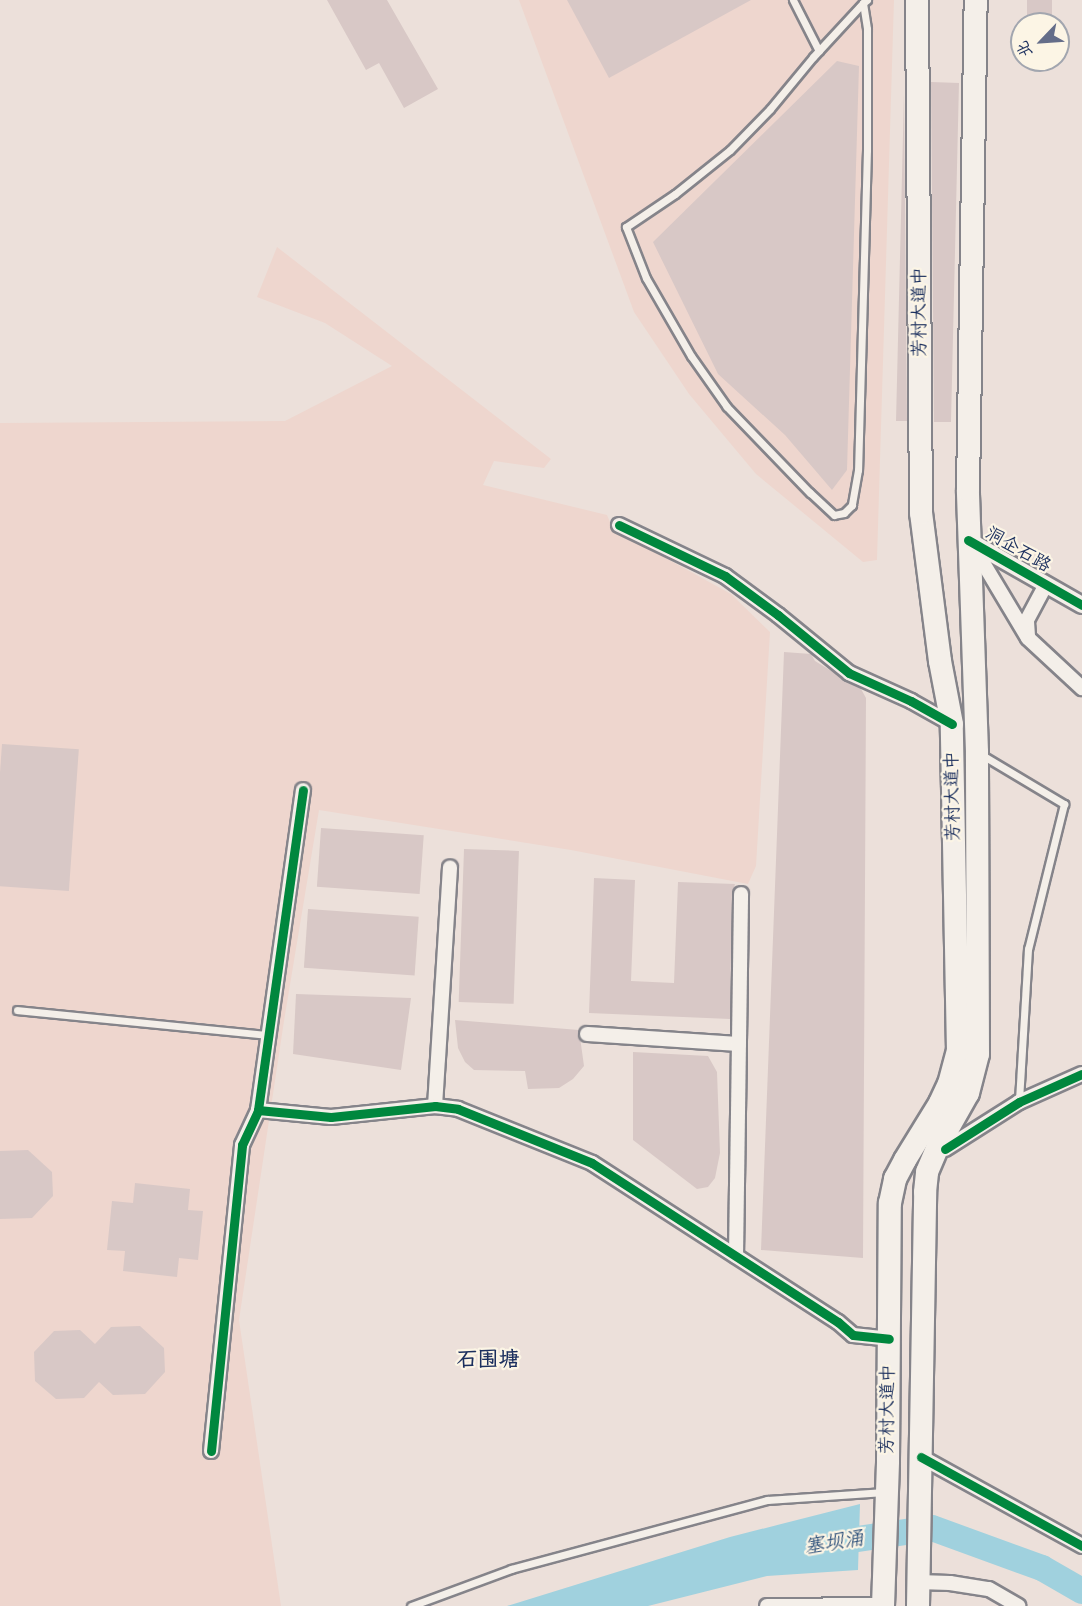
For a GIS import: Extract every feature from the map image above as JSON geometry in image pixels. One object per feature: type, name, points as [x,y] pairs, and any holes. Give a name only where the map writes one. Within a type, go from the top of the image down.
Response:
[{"type":"highway","name":"芳村大道中","points":[[883,1606],[887,1492],[890,1203],[895,1179],[914,1143],[940,1103],[955,1069],[958,1052],[952,724],[940,661],[921,513],[917,0]]},
{"type":"highway","name":"芳村大道中","points":[[918,1606],[923,1272],[927,1172],[968,1093],[978,1054],[977,752],[968,540],[976,0]]},
{"type":"street","points":[[619,525],[724,576],[778,615],[849,673],[911,701],[952,724]]},
{"type":"street","points":[[968,540],[1028,638],[1082,688]]},
{"type":"street","name":"洞企石路","points":[[968,540],[1082,605]]},
{"type":"street","points":[[1028,638],[1026,620],[1046,585]]},
{"type":"street","points":[[211,1451],[242,1145],[258,1110],[303,790]]},
{"type":"street","points":[[435,1106],[450,867]]},
{"type":"street","points":[[736,1256],[741,894]]},
{"type":"street","points":[[587,1034],[739,1044]]},
{"type":"street","points":[[945,1149],[1019,1102],[1082,1074]]},
{"type":"street","points":[[258,1110],[331,1117],[435,1106],[458,1109],[592,1163],[838,1322],[853,1335],[889,1339]]},
{"type":"street","points":[[921,1457],[1082,1546]]},
{"type":"street","points":[[918,1582],[950,1583],[989,1589],[1018,1606]]},
{"type":"street","points":[[767,1606],[883,1606]]},
{"type":"lane","points":[[793,0],[819,51]]},
{"type":"lane","points":[[865,2],[867,150],[858,470],[852,505],[844,513],[834,514],[810,493],[727,407],[691,356],[646,278],[626,227],[675,194],[730,150],[794,83],[819,51],[865,2]]},
{"type":"lane","points":[[977,752],[1064,804],[1028,949],[1019,1102]]},
{"type":"lane","points":[[17,1010],[268,1035]]},
{"type":"lane","points":[[411,1606],[512,1569],[767,1500],[887,1492]]},
{"type":"shaded area","points":[[519,0],[894,0],[877,560],[863,562],[756,474],[689,394],[634,312]]},
{"type":"shaded area","points":[[277,247],[551,459],[544,468],[494,461],[483,485],[607,515],[613,529],[731,594],[770,632],[756,866],[748,884],[571,850],[319,810],[284,1021],[239,1320],[281,1606],[0,1606],[0,423],[285,421],[392,366],[325,323],[257,297]]},
{"type":"water","points":[[860,1504],[858,1570],[767,1576],[648,1606],[507,1606],[730,1537]]},
{"type":"building","points":[[327,0],[387,0],[438,89],[404,108],[379,63],[366,70]]},
{"type":"building","points":[[567,0],[751,0],[609,78]]},
{"type":"building","points":[[1027,0],[1052,0],[1052,12],[1027,12]]},
{"type":"building","points":[[837,61],[859,66],[847,470],[832,490],[785,435],[718,374],[653,242]]},
{"type":"building","points":[[931,82],[959,83],[951,422],[934,422]]},
{"type":"building","points":[[904,93],[907,421],[896,421]]},
{"type":"building","points":[[784,652],[811,654],[815,661],[861,689],[866,698],[863,1258],[761,1250]]},
{"type":"building","points":[[2,744],[79,749],[69,891],[0,886]]},
{"type":"building","points":[[321,828],[424,835],[420,894],[317,887]]},
{"type":"building","points":[[464,849],[519,851],[514,1004],[459,1002]]},
{"type":"building","points":[[594,878],[635,880],[631,981],[674,983],[678,882],[735,884],[732,894],[730,1019],[589,1013]]},
{"type":"building","points":[[308,909],[419,917],[415,976],[304,968]]},
{"type":"building","points":[[296,994],[411,998],[401,1070],[293,1054]]},
{"type":"building","points":[[455,1020],[579,1030],[584,1066],[573,1079],[559,1088],[528,1089],[525,1071],[474,1070],[465,1062],[458,1048]]},
{"type":"building","points":[[633,1052],[708,1056],[717,1072],[720,1153],[715,1178],[708,1187],[697,1189],[633,1140]]},
{"type":"building","points":[[28,1150],[52,1172],[53,1196],[32,1218],[0,1219],[0,1151]]},
{"type":"building","points":[[135,1183],[190,1189],[188,1210],[203,1211],[198,1260],[179,1258],[177,1277],[123,1271],[125,1251],[107,1250],[112,1201],[133,1203]]},
{"type":"building","points":[[140,1326],[164,1348],[165,1372],[145,1394],[113,1395],[99,1382],[84,1398],[56,1399],[35,1381],[34,1352],[54,1331],[80,1330],[95,1344],[111,1327]]},
{"type":"waterway","name":"塞坝涌","points":[[824,1544],[932,1528],[1042,1568],[1082,1591]]},
{"type":"cycle path","points":[[619,525],[725,576],[778,615],[849,673],[911,701],[952,724]]},
{"type":"cycle path","points":[[968,540],[1082,605]]},
{"type":"cycle path","points":[[211,1451],[242,1145],[258,1110],[303,790]]},
{"type":"cycle path","points":[[945,1149],[1019,1102],[1082,1074]]},
{"type":"cycle path","points":[[258,1110],[331,1117],[435,1106],[458,1109],[592,1163],[838,1322],[853,1335],[889,1339]]},
{"type":"cycle path","points":[[921,1457],[1082,1546]]},
{"type":"district","name":"石围塘","points":[[488,1360]]}]
